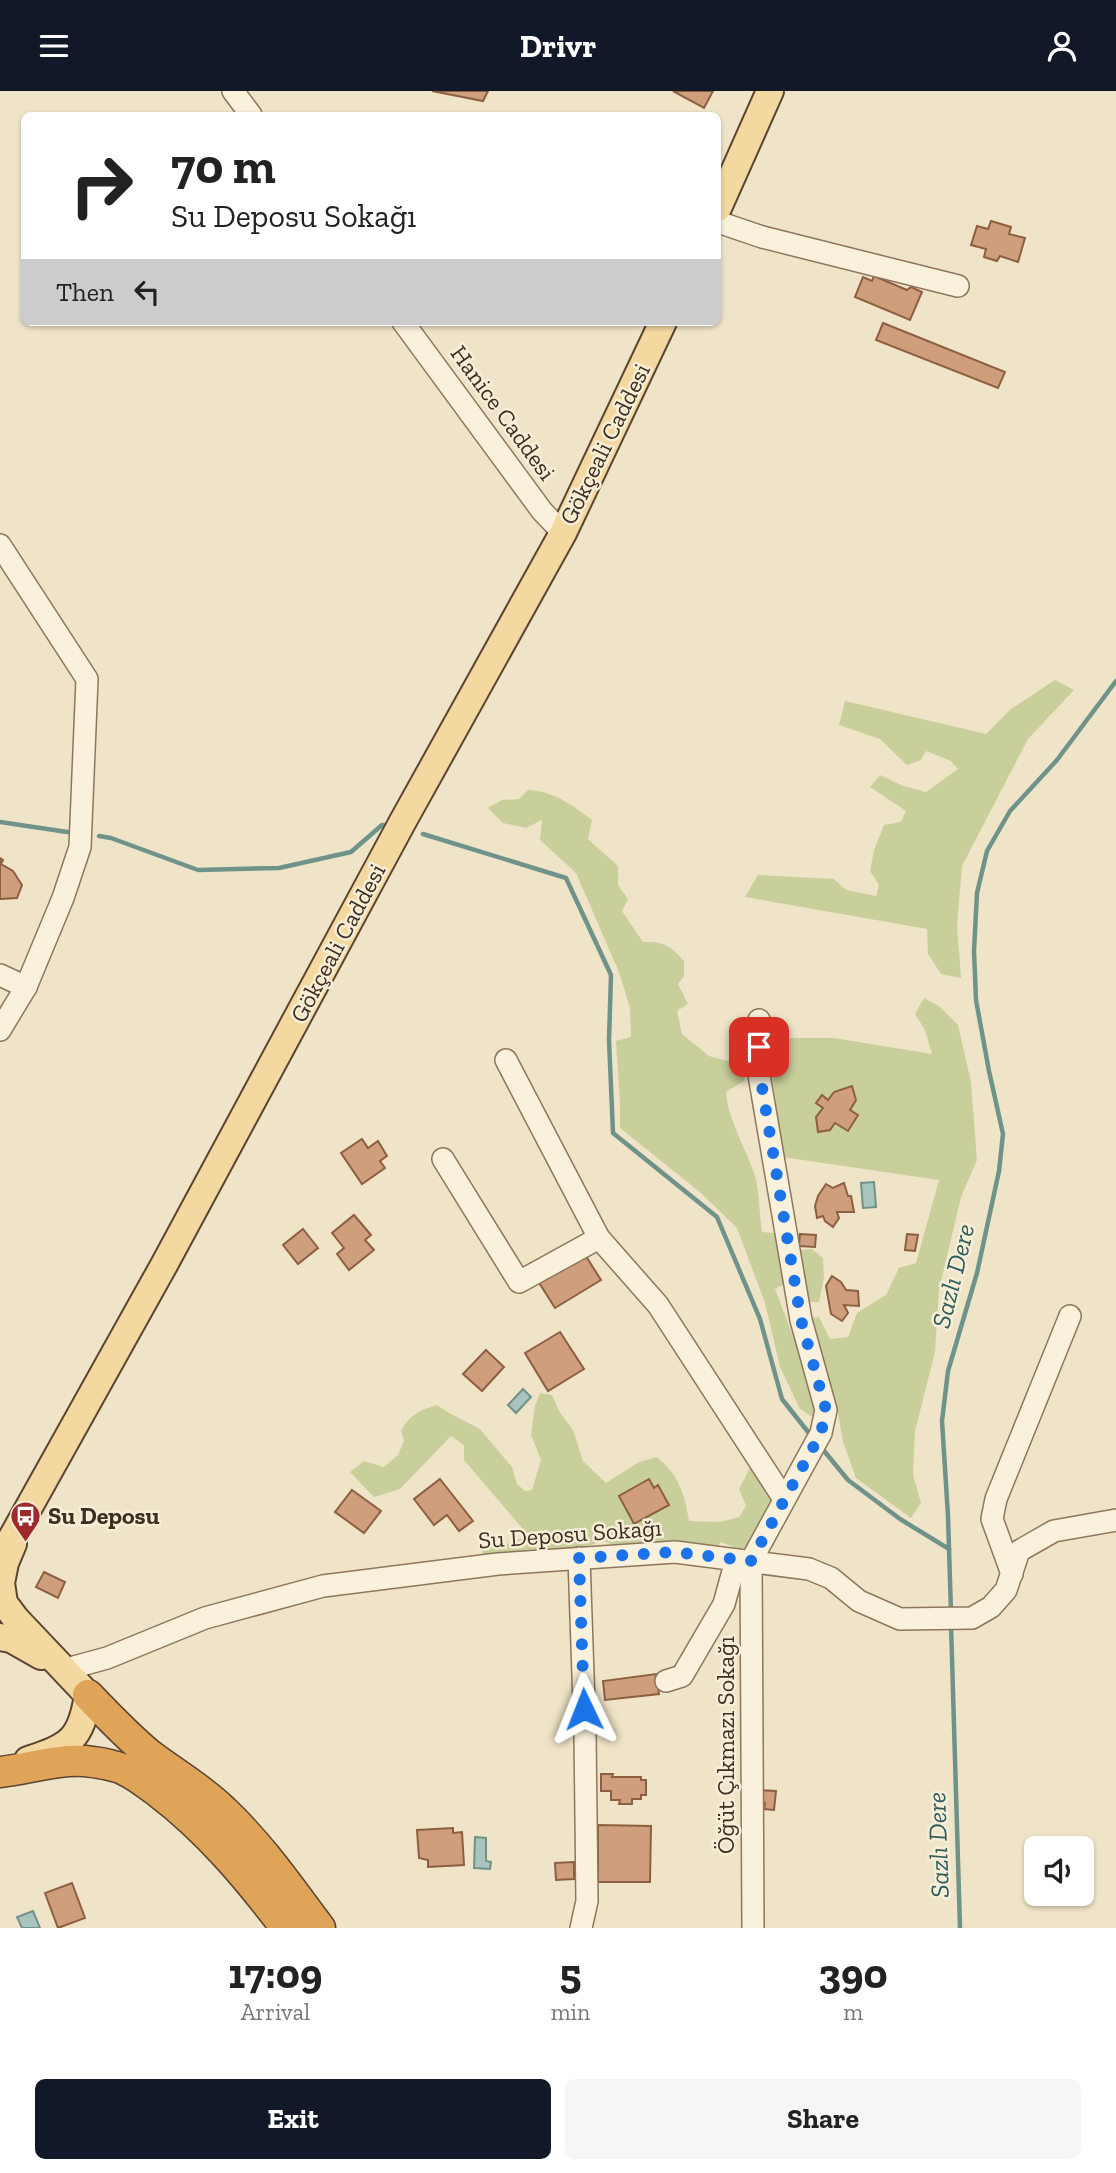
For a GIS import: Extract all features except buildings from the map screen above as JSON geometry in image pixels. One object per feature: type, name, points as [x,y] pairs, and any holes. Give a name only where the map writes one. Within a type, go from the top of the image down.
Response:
[{"type":"highway","points":[[88,1695],[149,1754],[223,1809],[262,1850],[320,1928]]},
{"type":"highway","points":[[0,1772],[84,1761],[118,1767],[174,1804],[206,1833],[247,1878],[286,1928]]},
{"type":"main road","points":[[721,201],[770,91]]},
{"type":"main road","name":"Gökçeali Caddesi","points":[[0,1559],[563,533],[661,326]]},
{"type":"main road","points":[[0,1772],[53,1752],[70,1742],[80,1728],[88,1695],[4,1604],[1,1583],[5,1563],[23,1519]]},
{"type":"main road","points":[[0,1637],[11,1639],[31,1649],[63,1670]]},
{"type":"street","points":[[233,91],[249,112]]},
{"type":"street","points":[[721,223],[762,237],[958,286]]},
{"type":"street","name":"Hanice Caddesi","points":[[406,326],[542,510],[563,533]]},
{"type":"street","points":[[0,545],[87,679],[80,847],[63,898],[26,988],[0,1030]]},
{"type":"street","points":[[0,975],[26,988]]},
{"type":"street","points":[[666,1681],[682,1676],[724,1604],[744,1560],[784,1499],[816,1442],[826,1410],[801,1320],[760,1075],[759,1020]]},
{"type":"street","points":[[506,1060],[599,1238],[658,1305],[784,1499]]},
{"type":"street","points":[[443,1159],[519,1282],[599,1238]]},
{"type":"street","points":[[1012,1573],[992,1519],[996,1499],[1070,1316]]},
{"type":"street","name":"Su Deposu Sokağı","points":[[63,1670],[107,1658],[205,1618],[323,1586],[498,1564],[675,1552],[809,1569],[831,1578],[859,1601],[900,1619],[972,1618],[992,1607],[1006,1591],[1018,1551],[1054,1531],[1116,1520]]},
{"type":"street","points":[[579,1558],[587,1901],[582,1928]]},
{"type":"street","name":"Öğüt Çıkmazı Sokağı","points":[[744,1560],[753,1928]]},
{"type":"street","points":[[88,1695],[107,1658]]},
{"type":"green space","points":[[1055,680],[1074,690],[1028,739],[962,866],[957,925],[961,978],[941,974],[928,954],[927,929],[745,897],[758,875],[834,879],[846,890],[876,896],[879,885],[870,871],[874,850],[884,825],[901,822],[906,811],[870,787],[880,775],[903,786],[926,792],[958,769],[951,761],[926,751],[921,760],[907,765],[880,739],[839,725],[845,701],[986,734],[1011,709]]},
{"type":"green space","points":[[528,790],[554,796],[592,820],[588,839],[618,866],[618,885],[628,899],[622,911],[643,942],[666,945],[684,961],[684,976],[678,984],[688,1004],[677,1011],[682,1034],[709,1056],[746,1066],[744,1081],[726,1092],[727,1102],[755,1176],[762,1232],[774,1233],[783,1251],[786,1283],[775,1289],[804,1365],[819,1421],[800,1409],[780,1367],[765,1303],[737,1228],[701,1193],[620,1128],[616,1041],[631,1037],[630,1008],[619,972],[576,873],[540,840],[542,820],[526,828],[503,823],[488,808],[502,800],[519,799]]},
{"type":"green space","points":[[924,998],[939,1006],[958,1025],[971,1082],[977,1160],[961,1197],[939,1290],[935,1352],[915,1431],[913,1475],[921,1503],[911,1518],[856,1478],[843,1442],[838,1413],[811,1318],[819,1317],[830,1339],[848,1337],[857,1313],[886,1295],[899,1268],[916,1263],[939,1180],[782,1157],[772,1071],[778,1038],[834,1038],[932,1054],[925,1030],[915,1014]]},
{"type":"green space","points":[[812,1249],[823,1258],[824,1278],[819,1302],[810,1302],[803,1293],[800,1250]]},
{"type":"green space","points":[[540,1393],[552,1395],[559,1411],[573,1430],[583,1461],[606,1483],[639,1462],[657,1457],[670,1470],[679,1485],[689,1521],[721,1522],[739,1517],[746,1506],[739,1489],[753,1462],[776,1507],[753,1541],[741,1550],[721,1542],[714,1551],[627,1550],[603,1541],[582,1548],[482,1558],[483,1546],[501,1546],[525,1537],[522,1528],[464,1460],[464,1445],[451,1436],[400,1489],[374,1497],[350,1472],[364,1461],[384,1467],[398,1455],[404,1441],[401,1431],[411,1417],[437,1405],[480,1429],[512,1467],[517,1484],[525,1491],[532,1490],[541,1460],[531,1435],[535,1406]]},
{"type":"water","points":[[874,1182],[876,1207],[863,1208],[861,1183]]},
{"type":"water","points":[[523,1389],[531,1397],[516,1413],[508,1405]]},
{"type":"water","points":[[475,1837],[486,1838],[486,1861],[491,1862],[490,1869],[474,1868]]},
{"type":"water","points":[[33,1911],[40,1928],[22,1928],[17,1917]]},
{"type":"waterway","name":"Sazlı Dere","points":[[951,1612],[942,1421],[948,1371],[977,1273],[999,1171],[1003,1134],[976,1000],[974,951],[977,893],[987,851],[1010,811],[1057,760],[1116,681]]},
{"type":"waterway","points":[[0,822],[74,833]]},
{"type":"waterway","points":[[99,836],[198,870],[279,868],[351,852],[382,825],[391,827]]},
{"type":"waterway","points":[[423,834],[566,878],[611,975],[609,1040],[613,1133],[717,1217],[760,1319],[782,1399],[812,1437]]},
{"type":"waterway","points":[[820,1446],[848,1480],[900,1519],[949,1549]]},
{"type":"waterway","name":"Sazlı Dere","points":[[951,1624],[960,1928]]},
{"type":"place","name":"Su Deposu","points":[[25,1543]]},
{"type":"route","points":[[584,1709],[579,1558],[675,1552],[751,1561],[821,1433],[826,1410],[801,1320],[760,1075],[759,1047]]}]
